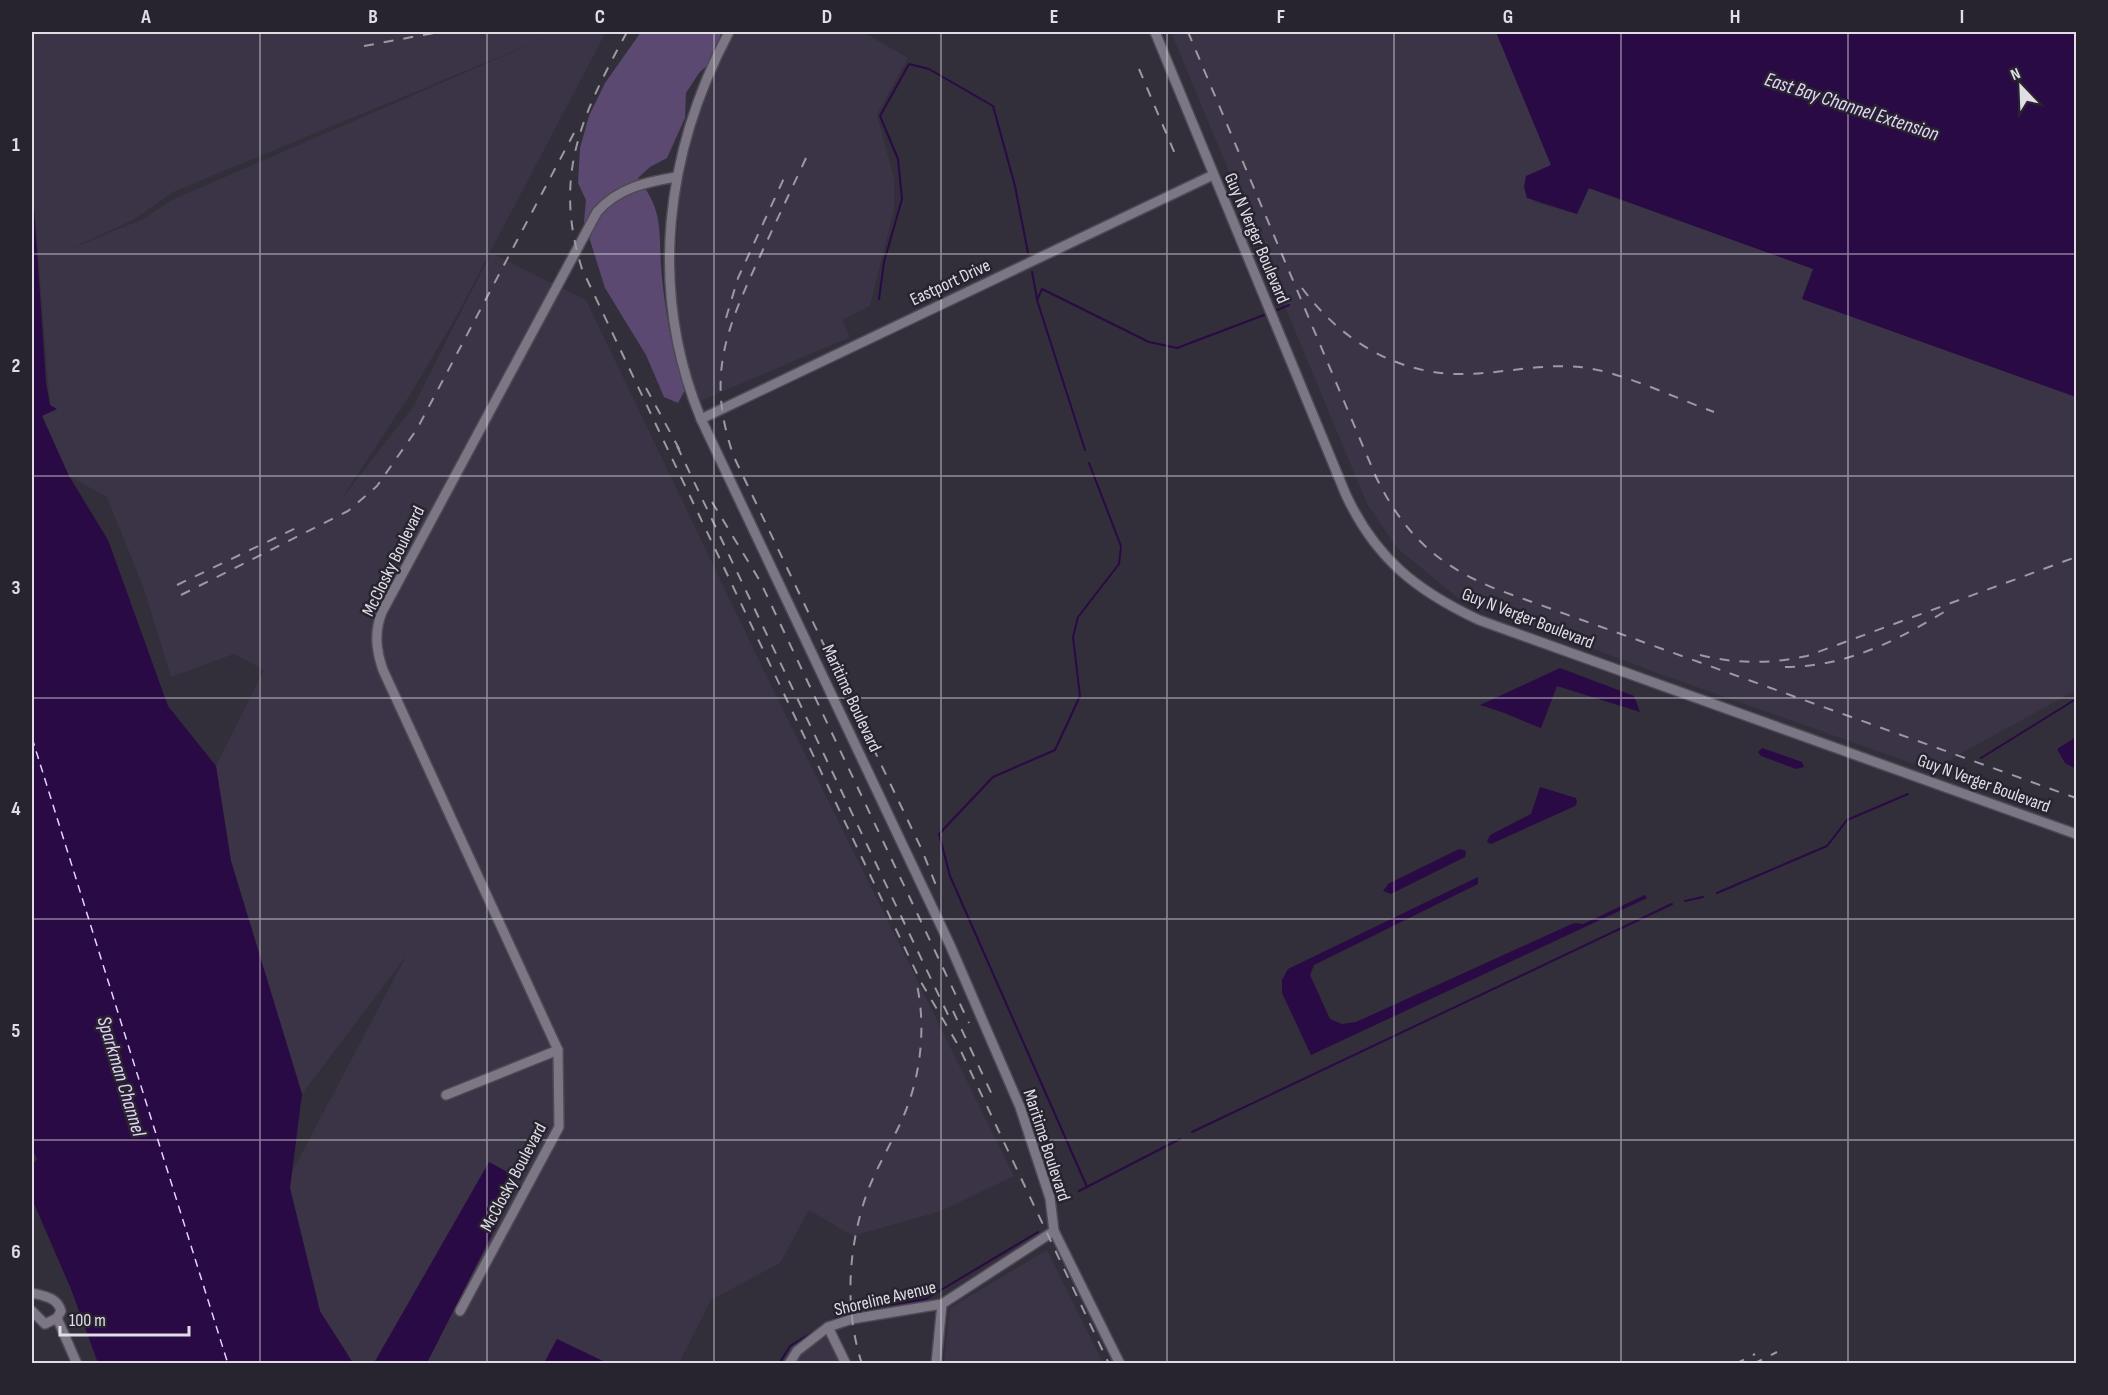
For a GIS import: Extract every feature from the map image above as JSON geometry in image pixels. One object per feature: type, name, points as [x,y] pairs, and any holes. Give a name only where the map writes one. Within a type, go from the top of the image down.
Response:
[{"type":"street","name":"Maritime Boulevard","points":[[729,32],[700,91],[689,122],[676,177],[670,241],[671,292],[682,365],[701,418],[955,956],[1020,1107],[1050,1198],[1054,1231],[1120,1364]]},
{"type":"street","name":"Guy N Verger Boulevard","points":[[1155,32],[1355,514],[1381,551],[1412,582],[1447,604],[1479,620],[2076,834]]},
{"type":"street","name":"Eastport Drive","points":[[701,418],[1214,175]]},
{"type":"street","name":"McClosky Boulevard","points":[[460,1311],[560,1127],[558,1050],[383,670],[376,646],[378,623],[387,602],[597,212],[605,203],[632,187],[676,177]]},
{"type":"street","points":[[446,1095],[558,1050]]},
{"type":"street","name":"Shoreline Avenue","points":[[789,1364],[797,1351],[828,1327],[852,1318],[942,1304],[1054,1231]]},
{"type":"street","points":[[32,1293],[57,1302],[61,1311],[57,1318],[45,1324],[32,1311]]},
{"type":"street","points":[[936,1364],[942,1304]]},
{"type":"street","points":[[57,1318],[77,1364]]},
{"type":"street","points":[[828,1327],[846,1364]]},
{"type":"shaded area","points":[[32,32],[606,32],[457,315],[413,390],[340,501],[413,407],[491,253],[586,300],[766,675],[1014,1176],[941,1211],[853,1236],[809,1210],[780,1263],[711,1300],[679,1363],[607,1363],[557,1339],[544,1363],[421,1363],[385,1344],[374,1363],[353,1363],[320,1311],[290,1188],[292,1172],[406,956],[302,1094],[231,861],[216,766],[264,670],[234,654],[171,677],[144,589],[107,497],[69,476],[42,415],[50,405],[32,178]],"holes":[[[550,36],[174,199],[143,219],[68,250],[133,220],[173,192]]]},
{"type":"shaded area","points":[[641,32],[721,32],[716,57],[699,73],[686,93],[685,118],[667,158],[650,167],[638,178],[652,200],[658,220],[666,313],[672,345],[685,390],[678,403],[664,397],[646,355],[605,288],[584,221],[586,200],[578,183],[580,148],[589,116],[605,83]]},
{"type":"shaded area","points":[[733,32],[863,32],[908,58],[877,114],[894,179],[894,209],[870,306],[842,320],[850,337],[698,402],[674,306],[680,176],[708,87]]},
{"type":"shaded area","points":[[1171,32],[1496,32],[1551,165],[1534,202],[1577,214],[1588,188],[1814,269],[1803,299],[2076,397],[2076,690],[1931,770],[1660,674],[1458,598],[1397,548],[1367,504]]},
{"type":"shaded area","points":[[1047,1250],[1103,1363],[944,1363],[950,1308]]},
{"type":"shaded area","points":[[828,1336],[841,1364],[795,1364],[807,1348]]},
{"type":"water","name":"East Bay Channel Extension","points":[[1496,32],[2076,32],[2076,397],[1802,299],[1813,269],[1589,188],[1577,214],[1527,198],[1524,187],[1526,176],[1551,165]]},
{"type":"water","name":"Sparkman Channel","points":[[32,180],[46,382],[50,405],[57,409],[42,416],[69,476],[108,540],[168,706],[216,766],[231,861],[302,1094],[290,1188],[320,1311],[353,1363],[98,1363],[71,1289],[32,1199],[32,1166],[37,1159],[32,1149]]},
{"type":"water","points":[[1560,668],[1634,696],[1640,712],[1557,686],[1541,728],[1480,705]]},
{"type":"water","points":[[2076,737],[2076,769],[2065,763],[2057,749]]},
{"type":"water","points":[[1762,748],[1802,762],[1804,767],[1796,769],[1761,756],[1758,752]]},
{"type":"water","points":[[1540,787],[1576,798],[1577,802],[1575,806],[1491,844],[1487,842],[1490,835],[1531,814]]},
{"type":"water","points":[[1459,849],[1466,851],[1465,857],[1391,894],[1383,891],[1388,884]]},
{"type":"water","points":[[1478,877],[1478,884],[1314,965],[1310,975],[1330,1019],[1342,1024],[1356,1022],[1574,923],[1583,924],[1645,895],[1647,898],[1311,1055],[1282,993],[1282,980],[1288,969]]},
{"type":"water","points":[[489,1162],[515,1176],[512,1195],[427,1363],[374,1363]]},
{"type":"water","points":[[557,1339],[607,1363],[544,1363]]},
{"type":"waterway","points":[[879,299],[884,262],[902,199],[898,159],[880,116],[909,64],[929,69],[993,106],[1015,186],[1028,253]]},
{"type":"waterway","points":[[1032,272],[1037,299]]},
{"type":"waterway","points":[[1085,450],[1037,300],[1042,289],[1149,342],[1177,348],[1264,315]]},
{"type":"waterway","points":[[1277,310],[1289,305]]},
{"type":"waterway","points":[[1087,1187],[950,876],[939,834],[993,777],[1055,750],[1080,696],[1073,637],[1078,617],[1119,564],[1121,546],[1089,463]]},
{"type":"waterway","points":[[1981,758],[2076,699]]},
{"type":"waterway","points":[[1717,893],[1827,846],[1847,820],[1908,794]]},
{"type":"waterway","points":[[1685,901],[1703,897]]},
{"type":"waterway","points":[[1192,1132],[1672,904]]},
{"type":"waterway","points":[[1079,1191],[1180,1139]]},
{"type":"waterway","points":[[857,1310],[926,1299],[1038,1232]]},
{"type":"waterway","points":[[779,1364],[790,1346],[846,1312]]},
{"type":"ferry route","points":[[32,738],[228,1364]]},
{"type":"railway","points":[[364,46],[439,32]]},
{"type":"railway","points":[[627,32],[597,90],[577,145],[571,174],[570,203],[582,269],[921,982],[958,1045],[1109,1364]]},
{"type":"railway","points":[[1188,32],[1376,477],[1398,515],[1424,545],[1439,558],[1475,580],[1496,589],[2076,798]]},
{"type":"railway","points":[[1139,69],[1178,161]]},
{"type":"railway","points":[[181,595],[348,511],[377,486],[417,429],[574,133]]},
{"type":"railway","points":[[806,158],[738,305],[730,329],[721,376],[721,401],[725,428],[734,457],[922,850],[937,888]]},
{"type":"railway","points":[[726,318],[738,278],[785,176]]},
{"type":"railway","points":[[1302,288],[1317,306],[1350,337],[1369,349],[1410,367],[1456,374],[1564,366],[1580,367],[1630,379],[1714,412]]},
{"type":"railway","points":[[646,388],[682,454]]},
{"type":"railway","points":[[677,446],[951,1021]]},
{"type":"railway","points":[[712,502],[760,581],[969,1023]]},
{"type":"railway","points":[[177,585],[296,528]]},
{"type":"railway","points":[[1700,655],[1753,662],[1807,656],[2076,557]]},
{"type":"railway","points":[[1785,667],[1807,666],[1848,658],[1888,643],[1944,612]]},
{"type":"railway","points":[[862,1364],[853,1322],[852,1256],[867,1193],[904,1115],[914,1084],[921,1034],[917,985]]},
{"type":"railway","points":[[953,1011],[994,1099]]},
{"type":"railway","points":[[1753,1364],[1777,1352]]},
{"type":"railway","points":[[1735,1364],[1755,1354]]}]
